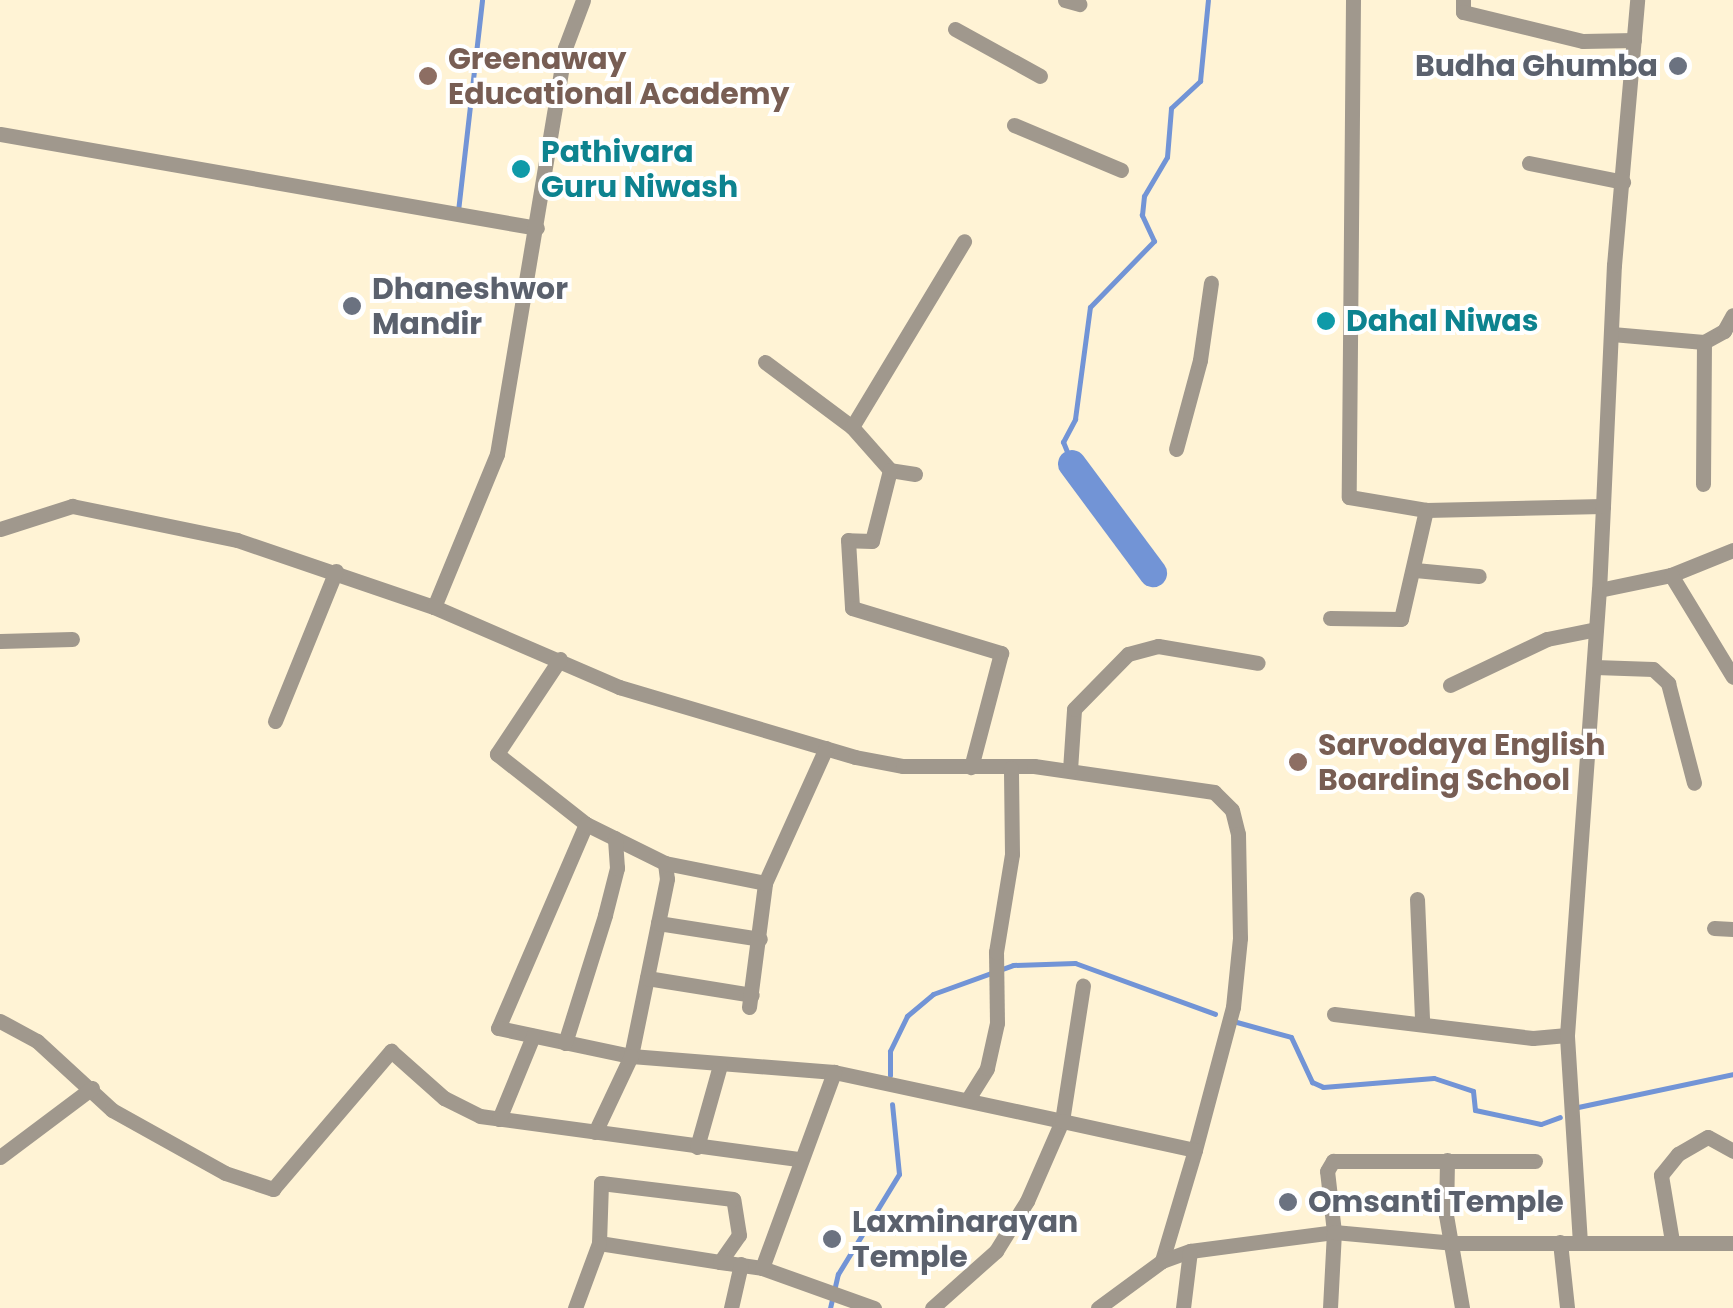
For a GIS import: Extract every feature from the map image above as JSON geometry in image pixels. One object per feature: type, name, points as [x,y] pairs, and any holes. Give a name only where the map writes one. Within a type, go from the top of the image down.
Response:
[{"type":"street","points":[[434,607],[497,454],[566,48],[584,0]]},
{"type":"street","points":[[1354,0],[1349,497],[1426,510],[1603,506]]},
{"type":"street","points":[[1463,0],[1463,12],[1582,41],[1634,40]]},
{"type":"street","points":[[1580,1243],[1566,1035],[1595,667],[1612,334],[1637,0]]},
{"type":"street","points":[[955,28],[1040,76]]},
{"type":"street","points":[[1014,125],[1120,170]]},
{"type":"street","points":[[0,134],[537,228]]},
{"type":"street","points":[[1528,163],[1623,182]]},
{"type":"street","points":[[852,426],[964,240]]},
{"type":"street","points":[[1176,448],[1200,360],[1210,283]]},
{"type":"street","points":[[1612,334],[1704,342],[1729,331],[1733,315]]},
{"type":"street","points":[[1703,484],[1704,342]]},
{"type":"street","points":[[766,362],[852,426],[890,470],[915,474]]},
{"type":"street","points":[[890,470],[872,541],[848,540],[852,608],[1001,653],[971,766]]},
{"type":"street","points":[[0,529],[72,506],[237,540],[434,607],[682,708],[903,766],[1070,770],[1214,792],[1232,810],[1241,858],[1233,1007],[1162,1261]]},
{"type":"street","points":[[1330,618],[1401,619],[1426,510]]},
{"type":"street","points":[[1599,590],[1671,575],[1733,550]]},
{"type":"street","points":[[1414,570],[1479,576]]},
{"type":"street","points":[[275,721],[336,571]]},
{"type":"street","points":[[1671,575],[1733,677]]},
{"type":"street","points":[[1450,685],[1546,640],[1596,629]]},
{"type":"street","points":[[0,641],[72,640]]},
{"type":"street","points":[[1070,770],[1074,709],[1128,654],[1158,646],[1258,663]]},
{"type":"street","points":[[560,659],[497,754],[586,824],[665,862],[766,883]]},
{"type":"street","points":[[1595,667],[1653,668],[1668,684],[1694,784]]},
{"type":"street","points":[[647,978],[751,1001],[766,883],[826,748]]},
{"type":"street","points":[[968,1099],[986,1068],[997,1023],[996,952],[1012,854],[1011,768]]},
{"type":"street","points":[[586,824],[498,1028],[631,1056],[834,1072],[1194,1150]]},
{"type":"street","points":[[565,1043],[605,916],[616,838]]},
{"type":"street","points":[[595,1132],[631,1056],[658,923],[665,862]]},
{"type":"street","points":[[1417,898],[1422,1020]]},
{"type":"street","points":[[658,923],[760,938]]},
{"type":"street","points":[[1714,928],[1733,929]]},
{"type":"street","points":[[932,1308],[996,1252],[1028,1201],[1062,1121],[1084,986]]},
{"type":"street","points":[[1334,1014],[1422,1020],[1532,1038],[1566,1035]]},
{"type":"street","points":[[0,1021],[37,1040],[112,1110],[167,1143],[273,1190],[391,1051],[444,1098],[499,1119],[800,1159]]},
{"type":"street","points":[[499,1119],[533,1036]]},
{"type":"street","points":[[697,1147],[720,1065]]},
{"type":"street","points":[[762,1268],[834,1072]]},
{"type":"street","points":[[0,1157],[92,1088]]},
{"type":"street","points":[[1672,1241],[1661,1175],[1678,1154],[1708,1137],[1733,1151]]},
{"type":"street","points":[[1447,1160],[1446,1215],[1456,1243],[1462,1308]]},
{"type":"street","points":[[1330,1308],[1334,1232],[1328,1171],[1333,1161],[1536,1161]]},
{"type":"street","points":[[574,1308],[600,1243],[601,1183],[733,1199],[739,1235],[720,1262]]},
{"type":"street","points":[[1098,1308],[1162,1261],[1190,1251],[1334,1232],[1456,1243],[1733,1243]]},
{"type":"street","points":[[1560,1242],[1567,1308]]},
{"type":"street","points":[[600,1243],[762,1268],[874,1308]]},
{"type":"street","points":[[1182,1308],[1190,1251]]},
{"type":"street","points":[[731,1308],[741,1264]]},
{"type":"waterway","points":[[458,211],[482,0]]},
{"type":"waterway","points":[[1072,464],[1063,442],[1075,419],[1090,307],[1154,241],[1142,215],[1144,196],[1167,157],[1171,108],[1200,81],[1208,0]]},
{"type":"waterway","points":[[1072,464],[1153,573]]},
{"type":"waterway","points":[[890,1075],[890,1051],[907,1016],[933,994],[1013,965],[1075,963],[1215,1014]]},
{"type":"waterway","points":[[1233,1021],[1291,1037],[1312,1082],[1323,1087],[1434,1078],[1473,1091],[1475,1110],[1541,1124],[1560,1117]]},
{"type":"waterway","points":[[1578,1107],[1733,1074]]},
{"type":"waterway","points":[[830,1308],[838,1274],[899,1174],[892,1104]]},
{"type":"place","name":"Budha Ghumba","points":[[1678,66]]},
{"type":"place","name":"Greenaway Educational Academy","points":[[428,76]]},
{"type":"place","name":"Pathivara Guru Niwash","points":[[521,169]]},
{"type":"place","name":"Dhaneshwor Mandir","points":[[352,306]]},
{"type":"place","name":"Dahal Niwas","points":[[1326,321]]},
{"type":"place","name":"Sarvodaya English Boarding School","points":[[1298,762]]},
{"type":"place","name":"Omsanti Temple","points":[[1288,1202]]},
{"type":"place","name":"Laxminarayan Temple","points":[[832,1239]]}]
